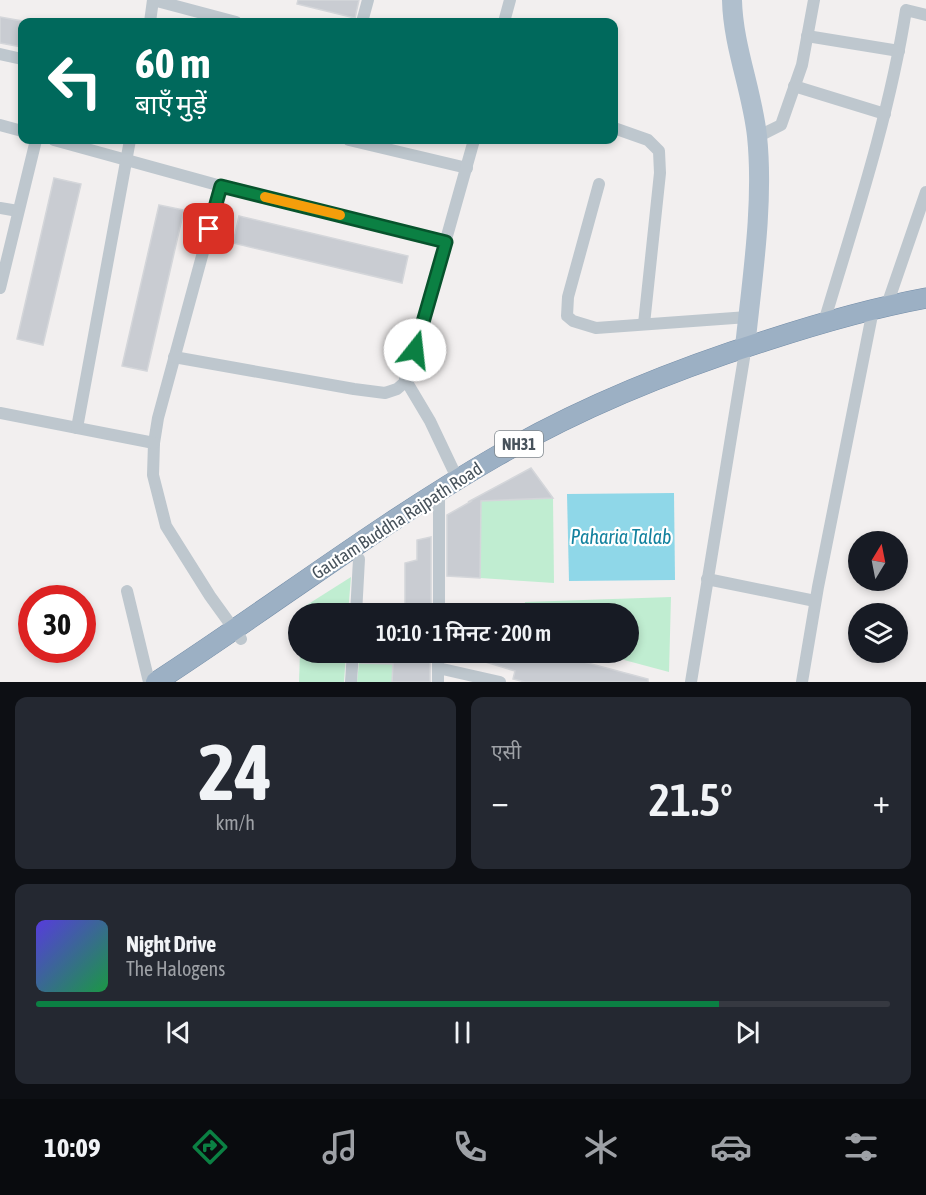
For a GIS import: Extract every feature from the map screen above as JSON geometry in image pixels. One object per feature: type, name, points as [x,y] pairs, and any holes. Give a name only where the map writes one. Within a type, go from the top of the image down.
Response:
[{"type":"highway","name":"Gautam Buddha Rajpath Road","points":[[156,682],[238,634],[439,500],[458,480],[507,451],[615,395],[702,361],[744,352],[824,322],[887,305],[926,298]]},
{"type":"highway","name":"NH31","points":[[176,682],[238,634],[359,559],[439,500],[595,416],[744,352],[871,320],[926,309]]},
{"type":"main road","points":[[732,0],[736,35],[757,137],[758,206],[744,352]]},
{"type":"street","points":[[151,18],[153,0],[221,18]]},
{"type":"street","points":[[363,18],[368,0]]},
{"type":"street","points":[[505,18],[510,0]]},
{"type":"street","points":[[757,137],[782,125],[802,64],[814,0]]},
{"type":"street","points":[[824,322],[885,114],[906,10],[926,15]]},
{"type":"street","points":[[807,36],[899,51]]},
{"type":"street","points":[[0,54],[18,58]]},
{"type":"street","points":[[794,86],[885,114]]},
{"type":"street","points":[[0,125],[18,130]]},
{"type":"street","points":[[618,129],[648,140],[659,151],[660,173],[644,324]]},
{"type":"street","points":[[0,288],[35,144]]},
{"type":"street","points":[[69,144],[221,186],[446,242]]},
{"type":"street","points":[[76,428],[129,144]]},
{"type":"street","points":[[366,144],[466,168]]},
{"type":"street","points":[[174,357],[354,389],[386,393],[397,389],[405,379],[473,144]]},
{"type":"street","points":[[599,184],[568,297],[567,316],[573,321],[596,328],[748,317]]},
{"type":"street","points":[[221,186],[174,357],[154,443],[153,475],[166,526],[210,596],[238,634]]},
{"type":"street","points":[[887,305],[926,192]]},
{"type":"street","points":[[0,208],[18,211]]},
{"type":"street","points":[[802,682],[815,601],[871,320]]},
{"type":"street","points":[[691,682],[744,352]]},
{"type":"street","points":[[405,379],[430,421],[458,480]]},
{"type":"street","points":[[0,413],[154,443]]},
{"type":"street","points":[[439,500],[439,603]]},
{"type":"street","points":[[357,603],[359,559]]},
{"type":"street","points":[[707,579],[815,601]]},
{"type":"street","points":[[126,591],[149,682]]},
{"type":"street","points":[[351,682],[352,663]]},
{"type":"street","points":[[438,663],[438,682]]},
{"type":"street","points":[[438,668],[500,682]]},
{"type":"green space","points":[[553,498],[554,583],[480,578],[481,501]]},
{"type":"green space","points":[[351,577],[349,603],[310,603]]},
{"type":"green space","points":[[671,597],[669,672],[635,663],[639,663],[639,603],[525,602]]},
{"type":"green space","points":[[300,663],[345,663],[344,682],[299,682]]},
{"type":"green space","points":[[359,663],[393,664],[392,682],[357,682]]},
{"type":"water","name":"Paharia Talab","points":[[674,493],[675,580],[569,581],[567,494]]},
{"type":"building","points":[[298,0],[359,0],[355,18],[297,4]]},
{"type":"building","points":[[0,17],[18,20],[18,46],[0,43]]},
{"type":"building","points":[[54,178],[81,184],[43,345],[17,339]]},
{"type":"building","points":[[159,205],[184,210],[147,371],[122,366]]},
{"type":"building","points":[[239,216],[408,256],[402,283],[233,243]]},
{"type":"building","points":[[531,468],[553,498],[481,501],[480,578],[447,576],[447,515]]},
{"type":"building","points":[[431,537],[431,603],[405,603],[405,563],[417,560],[417,540]]},
{"type":"building","points":[[361,663],[430,663],[430,682],[392,682],[393,664]]},
{"type":"building","points":[[489,663],[588,663],[648,679],[648,682],[525,682],[513,679],[515,671]]},
{"type":"slow traffic","points":[[265,197],[340,215]]},
{"type":"route","points":[[209,229],[221,186],[446,242],[415,350]]}]
